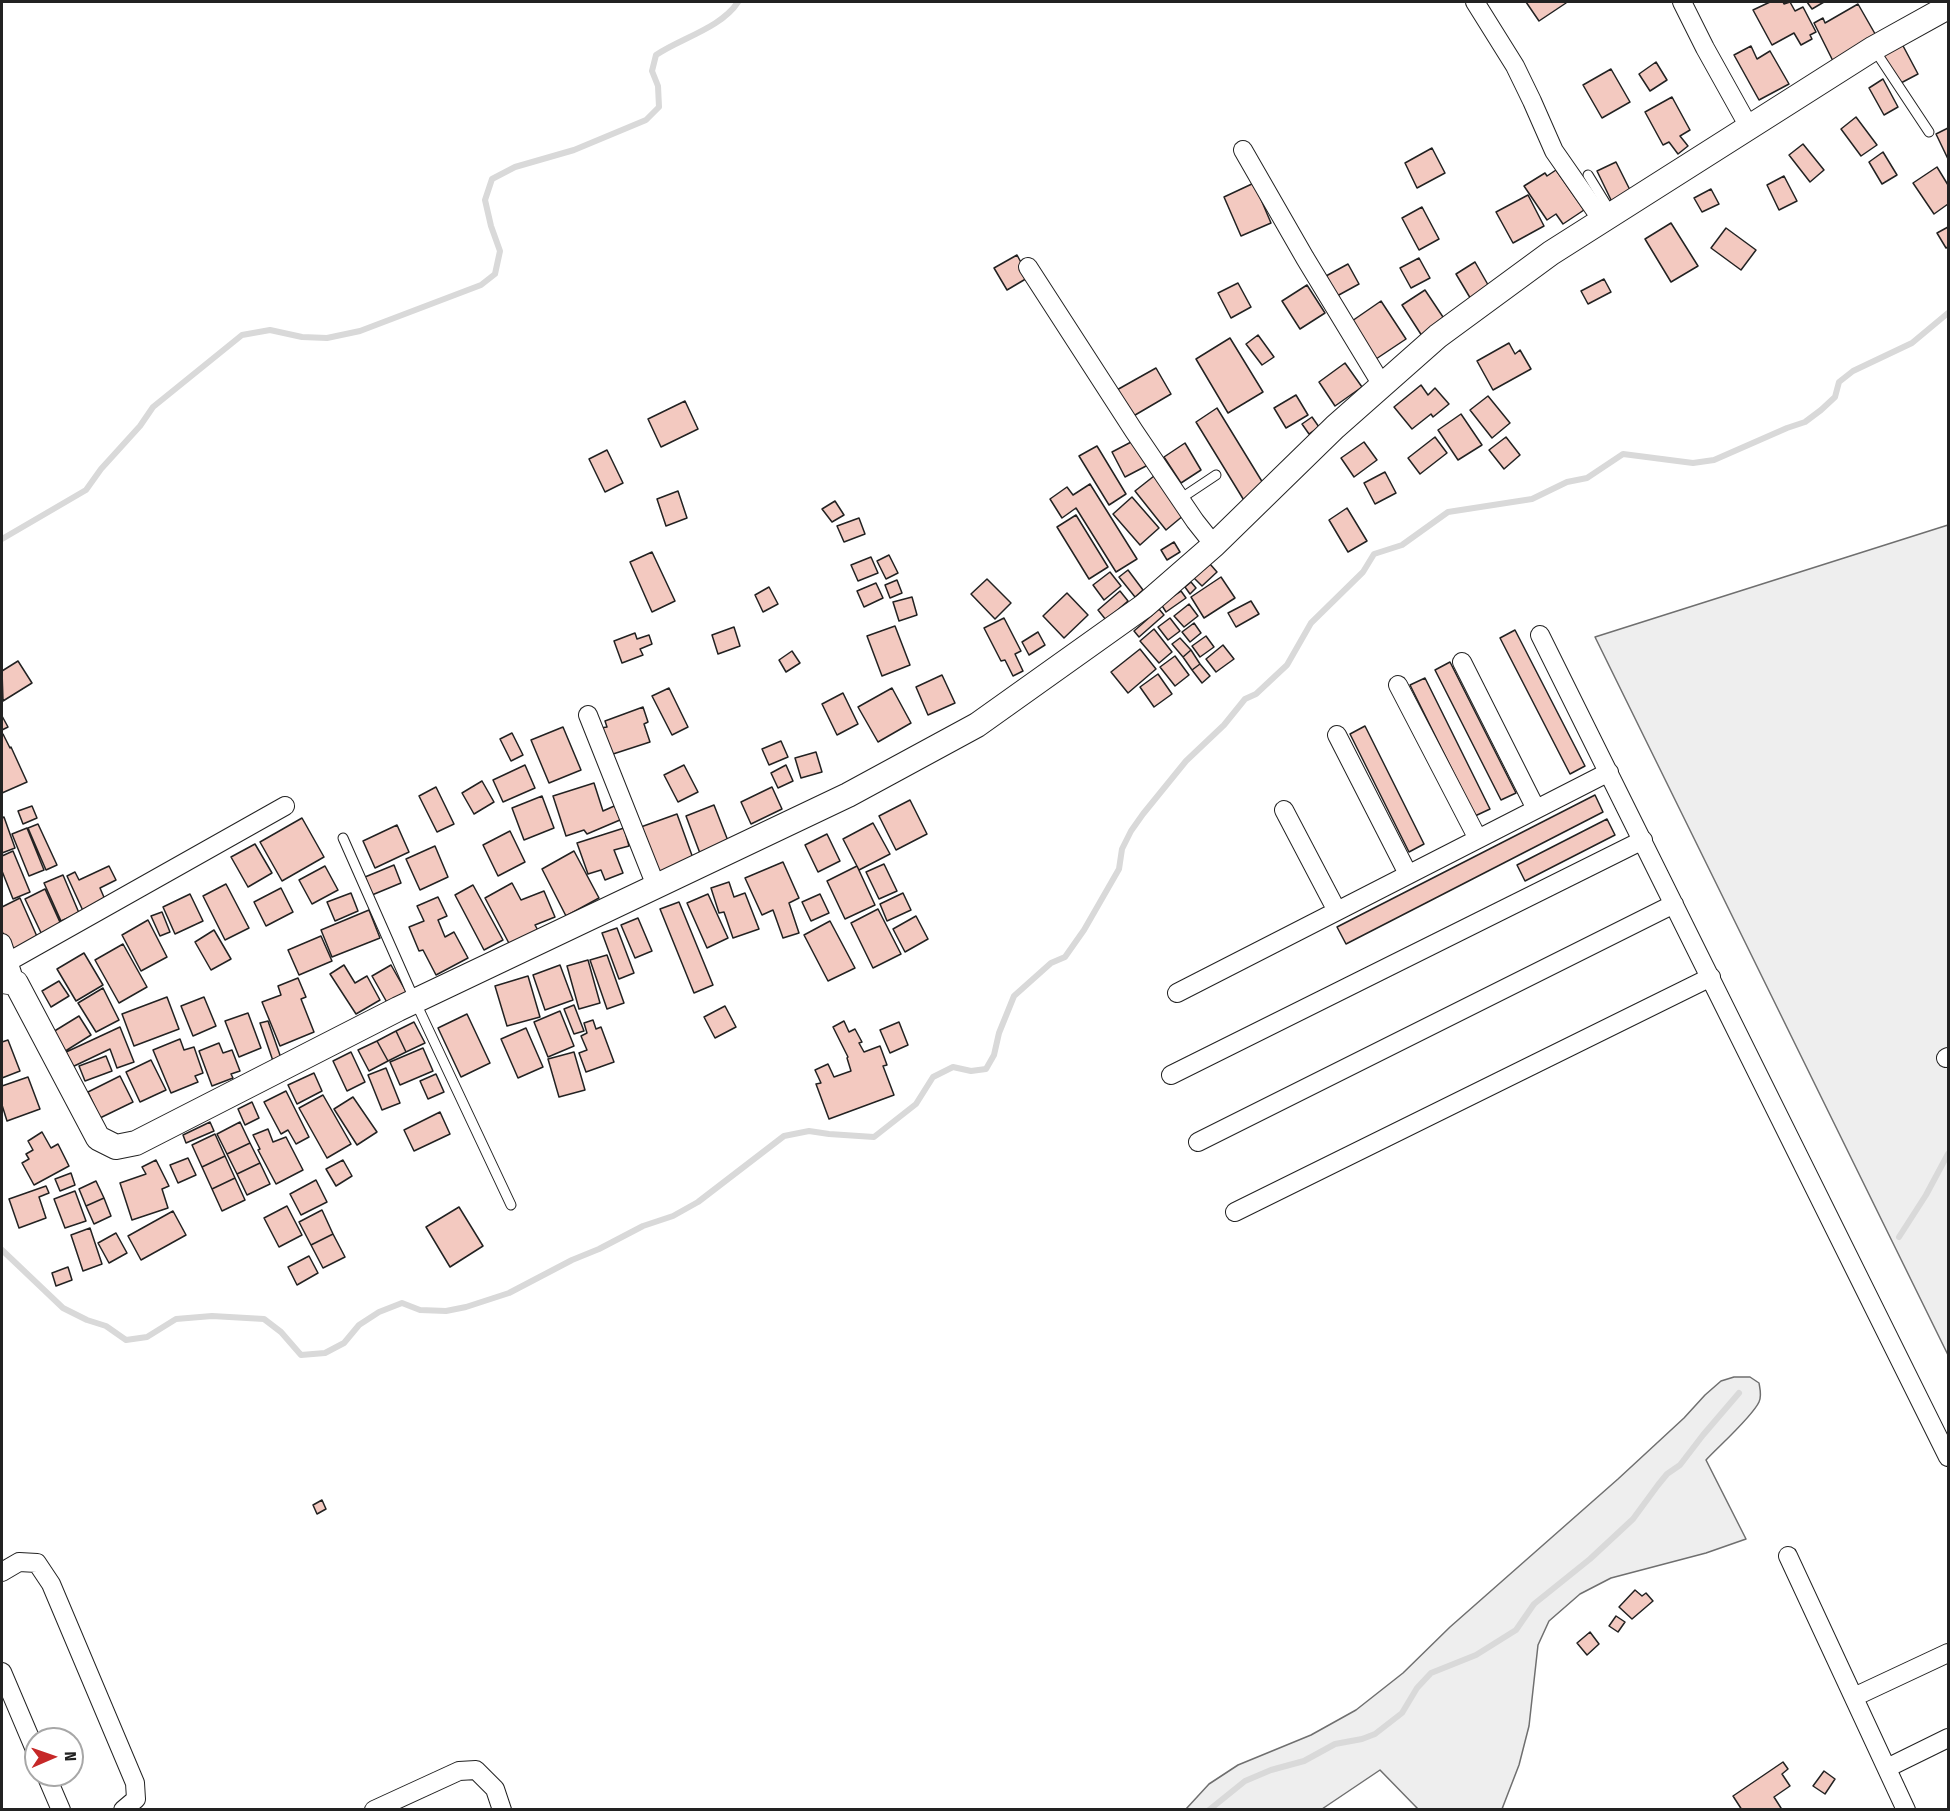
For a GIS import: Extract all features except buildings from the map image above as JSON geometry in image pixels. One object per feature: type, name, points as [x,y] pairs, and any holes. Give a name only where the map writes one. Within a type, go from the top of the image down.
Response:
[{"type":"street","points":[[1475,2],[1515,66],[1554,151],[1607,217]]},
{"type":"street","points":[[1682,2],[1749,128]]},
{"type":"street","points":[[2,942],[8,976],[98,1138],[116,1147],[136,1143],[415,1001],[848,795],[977,725],[1144,606],[1214,545],[1335,428],[1438,336],[1551,253],[1874,48],[1948,7]]},
{"type":"street","points":[[1243,150],[1382,386]]},
{"type":"street","points":[[1028,267],[1127,422],[1214,545]]},
{"type":"street","points":[[1540,635],[1948,1456]]},
{"type":"street","points":[[1462,662],[1536,809]]},
{"type":"street","points":[[1398,684],[1478,839]]},
{"type":"street","points":[[588,716],[656,886]]},
{"type":"street","points":[[1337,735],[1408,874]]},
{"type":"street","points":[[1177,993],[1609,772]]},
{"type":"street","points":[[8,976],[285,806]]},
{"type":"street","points":[[1284,810],[1337,911]]},
{"type":"street","points":[[1171,1075],[1643,840]]},
{"type":"street","points":[[1198,1142],[1674,904]]},
{"type":"street","points":[[1235,1212],[1711,977]]},
{"type":"street","points":[[1788,1556],[1906,1809]]},
{"type":"street","points":[[2,1572],[19,1562],[37,1563],[51,1584],[135,1783],[136,1799],[123,1809]]},
{"type":"street","points":[[1854,1697],[1948,1653]]},
{"type":"street","points":[[2,1672],[25,1727]]},
{"type":"street","points":[[1887,1768],[1948,1738]]},
{"type":"street","points":[[374,1809],[459,1772],[476,1770],[495,1789],[502,1809]]},
{"type":"street","points":[[51,1787],[61,1809]]},
{"type":"lane","points":[[1874,48],[1929,132]]},
{"type":"lane","points":[[1588,175],[1607,217]]},
{"type":"lane","points":[[1180,499],[1216,475]]},
{"type":"lane","points":[[343,838],[415,1001],[511,1205]]},
{"type":"shaded area","points":[[1948,525],[1948,1355],[1595,637]]},
{"type":"shaded area","points":[[1734,1377],[1750,1377],[1759,1383],[1760,1400],[1750,1415],[1706,1460],[1746,1539],[1706,1553],[1611,1578],[1580,1594],[1549,1621],[1538,1645],[1529,1726],[1519,1765],[1502,1809],[1418,1809],[1380,1770],[1322,1809],[1186,1809],[1209,1784],[1238,1765],[1311,1735],[1356,1710],[1403,1673],[1450,1627],[1618,1479],[1684,1418],[1705,1395],[1721,1381]]},
{"type":"waterway","points":[[2,539],[86,490],[101,469],[140,426],[153,407],[242,335],[270,330],[302,337],[327,338],[360,331],[481,285],[495,274],[500,251],[485,200],[492,179],[515,167],[574,150],[646,120],[659,107],[658,86],[652,71],[656,55],[722,19],[738,2]]},
{"type":"waterway","points":[[2,1250],[63,1308],[87,1320],[106,1326],[126,1340],[147,1337],[176,1319],[212,1316],[264,1319],[281,1332],[301,1355],[325,1353],[344,1343],[359,1325],[379,1312],[402,1303],[420,1310],[446,1311],[509,1293],[643,1226],[673,1216],[698,1202],[784,1136],[809,1131],[874,1137],[916,1104],[933,1077],[953,1067],[971,1071],[986,1069],[994,1055],[999,1033],[1014,996],[1051,963],[1065,957],[1084,930],[1119,869],[1122,849],[1143,814],[1186,761],[1224,725],[1245,699],[1256,694],[1287,665],[1311,623],[1363,572],[1374,554],[1402,545],[1448,512],[1532,499],[1567,482],[1587,478],[1623,454],[1693,463],[1714,460],[1805,422],[1835,397],[1839,382],[1853,371],[1912,343],[1948,313]]},
{"type":"waterway","points":[[1899,1237],[1926,1195],[1948,1154]]},
{"type":"waterway","points":[[1209,1810],[1245,1781],[1271,1770],[1304,1761],[1335,1744],[1375,1734],[1402,1713],[1417,1688],[1431,1673],[1476,1655],[1516,1630],[1534,1604],[1590,1559],[1633,1519],[1667,1474],[1680,1465],[1739,1393]]}]
